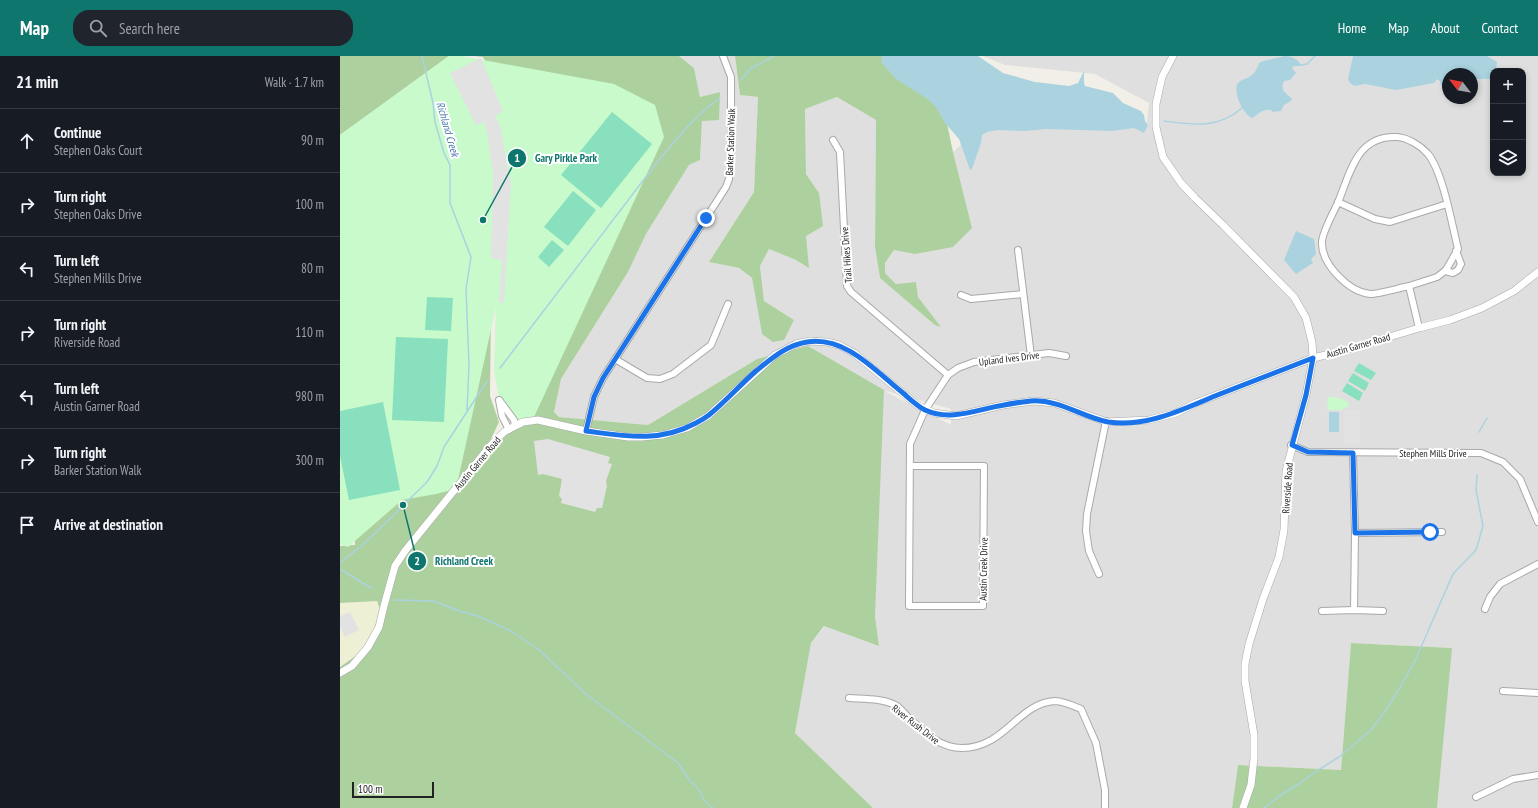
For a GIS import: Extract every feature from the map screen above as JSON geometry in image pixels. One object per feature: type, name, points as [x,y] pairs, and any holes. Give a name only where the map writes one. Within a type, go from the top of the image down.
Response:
[{"type":"street","name":"Barker Station Walk","points":[[586,431],[594,397],[603,378],[726,187],[729,180],[731,160],[731,77],[723,56]]},
{"type":"street","name":"Riverside Road","points":[[1173,56],[1162,77],[1156,104],[1156,127],[1163,156],[1181,183],[1294,297],[1306,318],[1312,342],[1313,358],[1306,395],[1286,470],[1284,530],[1279,557],[1263,599],[1249,644],[1245,664],[1245,680],[1252,715],[1254,758],[1251,785],[1243,808]]},
{"type":"street","points":[[1386,136],[1402,137],[1412,141],[1428,154],[1436,168],[1447,204],[1458,249],[1445,271],[1437,277],[1409,286],[1371,294],[1353,289],[1341,280],[1325,255],[1322,242],[1352,167],[1362,150],[1375,140],[1386,136]]},
{"type":"street","name":"Trail Hikes Drive","points":[[833,140],[840,152],[847,286],[851,292],[948,374]]},
{"type":"street","points":[[1338,202],[1375,219],[1390,222],[1447,204]]},
{"type":"street","points":[[1018,250],[1031,356]]},
{"type":"street","points":[[1445,271],[1453,273],[1458,270],[1461,264],[1456,251]]},
{"type":"street","name":"Austin Garner Road","points":[[340,673],[352,666],[368,647],[379,627],[396,566],[405,551],[491,445],[512,428],[523,422],[538,420],[586,431],[628,437],[663,435],[687,428],[708,416],[775,355],[796,344],[810,341],[827,342],[838,345],[854,353],[917,405],[934,413],[956,416],[1003,405],[1034,401],[1054,403],[1106,421],[1126,422],[1149,420],[1176,413],[1196,403],[1313,358],[1450,320],[1482,308],[1514,291],[1538,272]]},
{"type":"street","points":[[1409,286],[1419,328]]},
{"type":"street","points":[[961,296],[971,299],[1023,294]]},
{"type":"street","points":[[615,359],[647,378],[660,378],[674,374],[712,345],[728,304]]},
{"type":"street","name":"Upland Ives Drive","points":[[948,374],[958,368],[974,362],[1049,353],[1066,356]]},
{"type":"street","points":[[925,410],[948,374]]},
{"type":"street","name":"Austin Creek Drive","points":[[910,466],[984,466],[983,606],[909,606],[910,444],[925,410]]},
{"type":"street","points":[[1099,574],[1089,551],[1086,531],[1087,514],[1106,421]]},
{"type":"street","name":"Stephen Mills Drive","points":[[1292,445],[1308,452],[1481,453],[1496,459],[1520,479],[1538,522]]},
{"type":"street","points":[[1353,453],[1355,533],[1354,610]]},
{"type":"street","points":[[1355,533],[1442,532]]},
{"type":"street","points":[[1485,609],[1490,597],[1500,584],[1538,564]]},
{"type":"street","points":[[1322,611],[1383,611]]},
{"type":"street","points":[[1504,691],[1538,693]]},
{"type":"street","name":"River Rush Drive","points":[[849,698],[875,699],[897,706],[925,733],[942,744],[961,748],[979,747],[995,739],[1022,716],[1040,704],[1056,701],[1081,708],[1096,743],[1105,790],[1105,808]]},
{"type":"street","points":[[1476,797],[1513,779],[1538,775]]},
{"type":"shaded area","points":[[679,56],[735,56],[740,95],[758,97],[754,192],[709,262],[739,268],[752,278],[762,334],[794,320],[764,301],[760,266],[769,249],[796,260],[806,236],[819,193],[806,174],[805,109],[837,97],[876,120],[875,247],[880,278],[940,326],[918,297],[916,282],[896,284],[885,273],[885,263],[894,250],[916,254],[972,228],[953,152],[987,122],[1079,115],[1146,130],[1149,103],[1095,74],[1005,65],[983,56],[1538,56],[1538,808],[1437,808],[1451,648],[1351,643],[1341,770],[1238,765],[1232,808],[873,808],[795,733],[811,643],[825,626],[879,646],[875,616],[757,359],[648,425],[559,417],[554,412],[561,379],[628,272],[646,234],[689,165],[700,160],[702,121],[720,92],[700,97],[694,68]],"holes":[[[886,392],[951,409],[951,425]]]},
{"type":"shaded area","points":[[481,58],[503,111],[495,116],[500,126],[511,183],[504,303],[499,302],[502,260],[491,258],[493,174],[487,132],[484,122],[476,125],[450,73]]},
{"type":"shaded area","points":[[1344,410],[1360,410],[1360,445],[1344,445]]},
{"type":"shaded area","points":[[548,439],[610,457],[608,463],[612,464],[606,481],[607,486],[602,508],[597,508],[595,512],[561,503],[562,499],[559,496],[562,479],[543,474],[538,475],[534,441]]},
{"type":"shaded area","points":[[350,612],[359,630],[345,637],[340,627],[340,616]]},
{"type":"green space","points":[[340,56],[449,56],[340,135]]},
{"type":"green space","points":[[449,56],[461,56],[614,84],[655,105],[664,137],[534,417],[514,420],[499,400],[494,370],[496,307],[456,489],[402,500],[348,547],[340,544],[340,135]]},
{"type":"green space","points":[[474,56],[679,56],[694,68],[700,97],[720,92],[719,120],[702,121],[700,160],[689,165],[646,234],[628,272],[561,379],[554,412],[559,417],[648,425],[757,359],[808,346],[884,390],[875,616],[879,646],[824,626],[811,643],[795,733],[873,808],[340,808],[340,667],[371,645],[382,614],[377,601],[340,603],[340,546],[355,545],[355,536],[491,311],[490,396],[499,422],[490,441],[534,417],[518,122],[483,57]]},
{"type":"green space","points":[[735,56],[895,56],[940,90],[953,152],[972,228],[953,247],[915,254],[894,250],[885,263],[885,273],[896,284],[916,282],[918,297],[941,327],[935,325],[880,278],[875,247],[876,120],[837,97],[805,109],[806,174],[819,193],[823,226],[806,236],[809,268],[796,260],[769,249],[760,266],[764,301],[794,320],[784,340],[773,342],[762,334],[752,278],[739,268],[709,262],[754,192],[758,97],[740,95]]},
{"type":"green space","points":[[612,112],[652,144],[601,208],[561,175]]},
{"type":"green space","points":[[573,191],[596,210],[568,246],[544,227]]},
{"type":"green space","points":[[552,240],[564,250],[549,267],[538,257]]},
{"type":"green space","points":[[427,297],[453,298],[451,331],[425,330]]},
{"type":"green space","points":[[396,337],[448,339],[444,422],[392,420]]},
{"type":"green space","points":[[1359,363],[1376,373],[1371,380],[1354,371]]},
{"type":"green space","points":[[1353,373],[1369,383],[1365,391],[1348,381]]},
{"type":"green space","points":[[1347,383],[1363,393],[1359,401],[1342,391]]},
{"type":"green space","points":[[1328,397],[1348,402],[1349,407],[1343,408],[1343,410],[1327,410]]},
{"type":"green space","points":[[383,402],[400,490],[349,500],[340,456],[340,411]]},
{"type":"green space","points":[[377,601],[382,614],[371,645],[340,667],[340,603]]},
{"type":"green space","points":[[1351,643],[1452,648],[1437,808],[1232,808],[1238,765],[1341,770]]},
{"type":"water","points":[[882,56],[978,56],[1003,73],[1035,82],[1069,86],[1078,83],[1084,71],[1085,86],[1113,93],[1123,103],[1141,111],[1148,125],[1144,133],[1134,128],[1112,131],[1046,129],[1025,131],[998,130],[987,132],[982,135],[981,143],[972,169],[970,170],[959,139],[945,123],[936,107],[926,98],[896,79],[881,62]]},
{"type":"water","points":[[1285,56],[1294,58],[1301,65],[1294,66],[1292,68],[1296,73],[1290,80],[1284,81],[1283,84],[1284,91],[1292,98],[1291,101],[1284,105],[1281,111],[1272,112],[1271,110],[1266,110],[1253,118],[1249,116],[1242,108],[1237,97],[1236,91],[1238,83],[1253,74],[1260,62]]},
{"type":"water","points":[[1353,56],[1487,56],[1497,62],[1496,68],[1490,68],[1490,79],[1478,79],[1478,68],[1442,68],[1442,86],[1440,81],[1437,79],[1434,83],[1396,90],[1365,84],[1354,86],[1348,79]]},
{"type":"water","points":[[1296,231],[1314,239],[1316,254],[1311,259],[1313,263],[1296,274],[1284,260]]},
{"type":"water","points":[[1329,412],[1339,412],[1339,432],[1329,432]]},
{"type":"waterway","name":"Richland Creek","points":[[422,56],[433,103],[435,122],[444,153],[450,165],[450,203],[471,257],[466,289],[469,365],[467,410]]},
{"type":"waterway","points":[[741,80],[750,69],[774,56]]},
{"type":"waterway","points":[[1301,65],[1307,64],[1315,56]]},
{"type":"waterway","points":[[500,368],[658,161],[694,120],[720,98]]},
{"type":"waterway","points":[[1164,121],[1185,124],[1205,124],[1224,119],[1233,115],[1242,108]]},
{"type":"waterway","name":"Richland Creek","points":[[340,563],[367,541],[427,482],[437,466],[444,447],[487,381]]},
{"type":"waterway","points":[[1479,432],[1487,418]]},
{"type":"waterway","points":[[1264,808],[1279,796],[1339,757],[1371,730],[1384,713],[1414,663],[1453,574],[1476,550],[1483,526],[1476,490],[1477,475]]},
{"type":"waterway","points":[[340,569],[371,588]]},
{"type":"waterway","points":[[394,600],[434,601],[459,611],[478,616],[511,631],[539,650],[587,695],[678,763],[691,782],[697,787],[705,801],[713,808]]},
{"type":"place","name":"Gary Pirkle Park","points":[[483,220]]},
{"type":"place","name":"Richland Creek","points":[[403,505]]},
{"type":"route","points":[[706,218],[603,378],[594,397],[586,431],[628,437],[642,437],[663,435],[687,428],[708,416],[775,355],[796,344],[810,341],[827,342],[838,345],[854,353],[917,405],[934,413],[956,416],[1003,405],[1034,401],[1054,403],[1107,422],[1149,420],[1176,413],[1196,403],[1313,358],[1306,395],[1292,445],[1308,452],[1353,453],[1355,533],[1430,532]]}]
